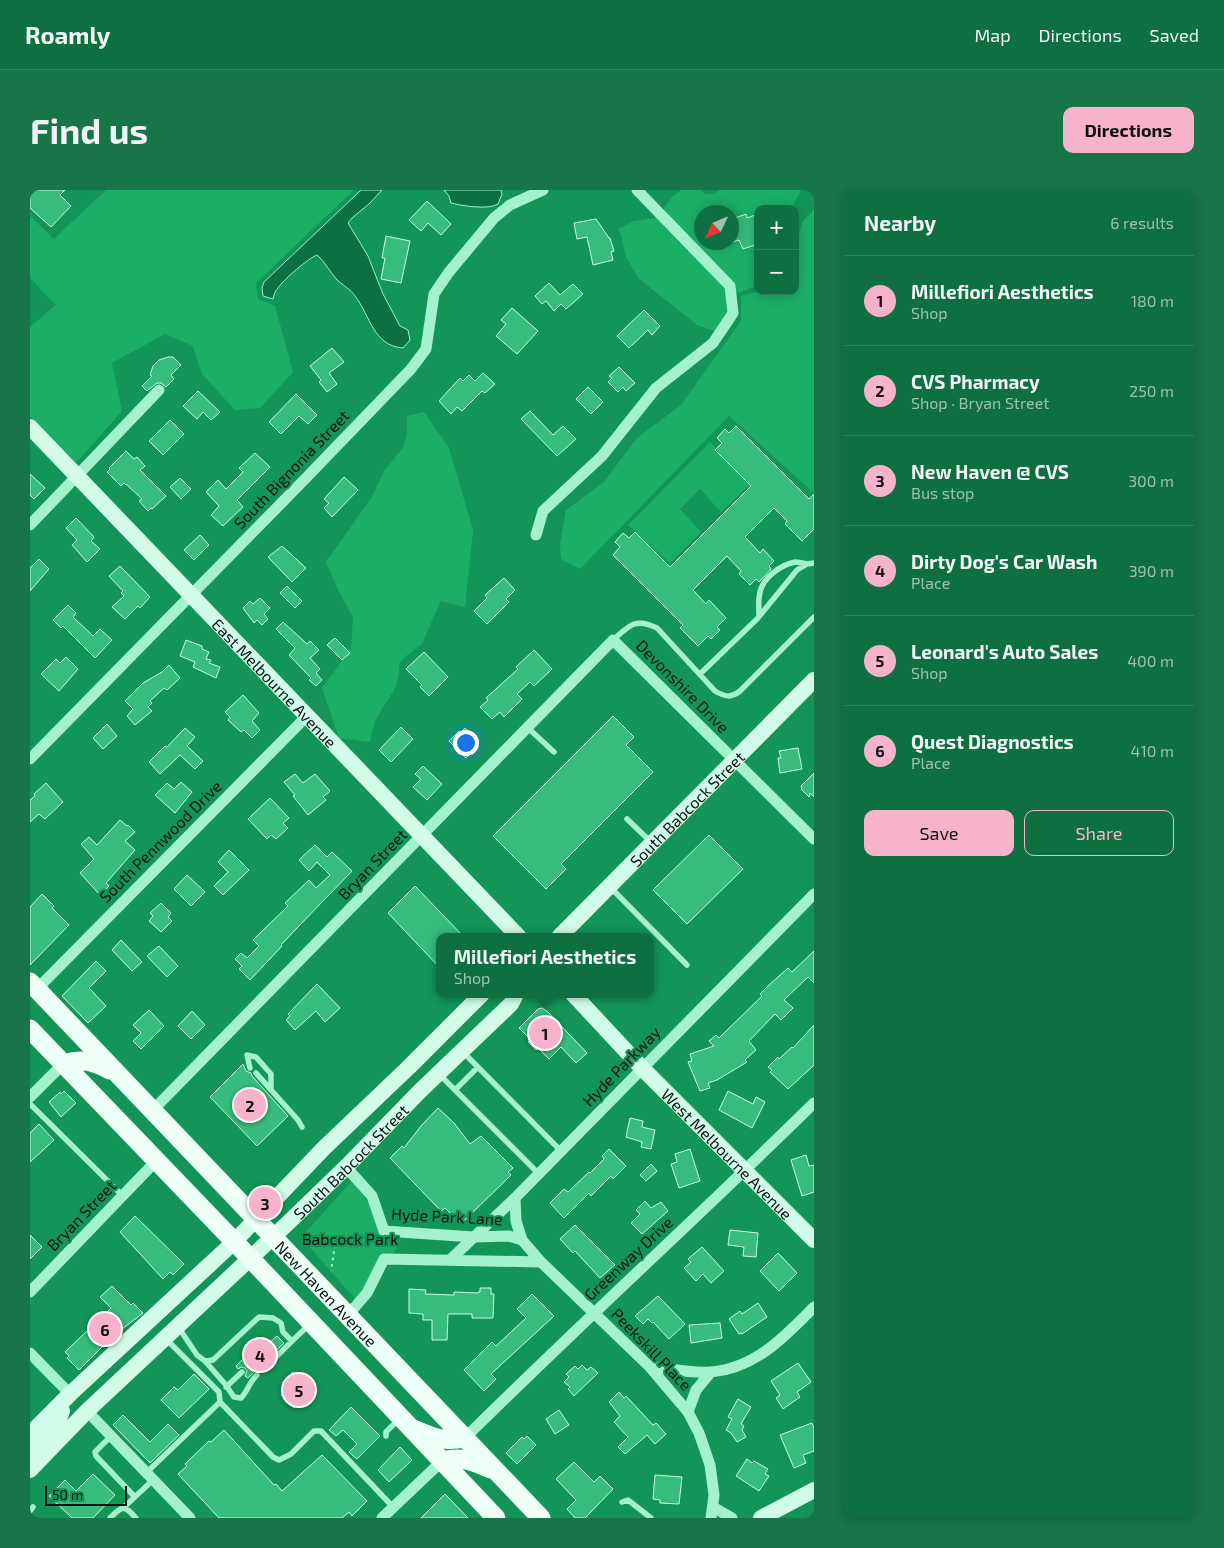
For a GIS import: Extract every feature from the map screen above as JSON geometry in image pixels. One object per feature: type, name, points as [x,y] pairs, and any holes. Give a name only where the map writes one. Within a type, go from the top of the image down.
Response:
[{"type":"main road","name":"East Melbourne Avenue","points":[[30,427],[515,933]]},
{"type":"main road","name":"South Babcock Street","points":[[563,933],[814,680]]},
{"type":"main road","name":"New Haven Avenue","points":[[33,987],[256,1217],[541,1518]]},
{"type":"main road","name":"South Babcock Street","points":[[30,1434],[67,1396],[234,1242],[328,1144],[478,998]]},
{"type":"main road","name":"South Babcock Street","points":[[30,1470],[88,1411],[251,1259],[346,1167],[438,1073],[511,1004],[514,998]]},
{"type":"main road","points":[[577,998],[642,1068]]},
{"type":"main road","name":"New Haven Avenue","points":[[30,1029],[496,1518]]},
{"type":"main road","points":[[63,1064],[76,1060],[88,1061],[120,1076]]},
{"type":"main road","name":"West Melbourne Avenue","points":[[642,1068],[814,1240]]},
{"type":"main road","points":[[30,1451],[48,1434],[60,1418],[67,1396]]},
{"type":"main road","points":[[405,1422],[436,1439],[451,1440],[465,1438]]},
{"type":"main road","points":[[442,1461],[466,1458],[496,1471]]},
{"type":"main road","points":[[762,1518],[814,1490]]},
{"type":"street","name":"South Bignonia Street","points":[[30,759],[411,369],[426,349],[434,294],[449,272],[494,218],[510,205],[543,190]]},
{"type":"street","points":[[536,535],[542,512],[602,456],[656,388],[713,343],[733,313],[730,286],[637,190]]},
{"type":"street","points":[[30,525],[159,390]]},
{"type":"street","name":"Bryan Street","points":[[153,1110],[613,640]]},
{"type":"street","name":"Devonshire Drive","points":[[613,640],[814,839]]},
{"type":"street","name":"South Pennwood Drive","points":[[33,987],[307,716]]},
{"type":"street","name":"Hyde Parkway","points":[[451,1259],[516,1198],[814,894]]},
{"type":"street","points":[[30,1097],[63,1064]]},
{"type":"street","name":"Greenway Drive","points":[[465,1438],[814,1103]]},
{"type":"street","name":"Bryan Street","points":[[30,1292],[156,1161]]},
{"type":"street","name":"Hyde Park Lane","points":[[346,1167],[372,1196],[384,1231],[474,1237],[510,1236],[522,1240]]},
{"type":"street","name":"Peekskill Place","points":[[516,1198],[516,1221],[522,1240],[541,1262],[649,1366],[688,1412],[710,1465],[714,1495],[712,1512]]},
{"type":"street","points":[[348,1315],[367,1292],[384,1259],[541,1262]]},
{"type":"street","points":[[649,1366],[711,1372],[744,1364],[772,1348],[814,1308]]},
{"type":"street","points":[[30,1353],[67,1396]]},
{"type":"street","points":[[688,1412],[696,1390],[711,1372]]},
{"type":"street","points":[[88,1411],[190,1518]]},
{"type":"street","points":[[382,1518],[442,1461]]},
{"type":"street","points":[[712,1512],[732,1518]]},
{"type":"lane","points":[[759,616],[758,600],[760,590],[764,582],[773,573],[796,562],[814,563]]},
{"type":"lane","points":[[700,674],[759,616],[797,570],[807,564]]},
{"type":"lane","points":[[613,640],[630,625],[638,622],[657,628],[715,691],[728,697],[734,695],[814,617]]},
{"type":"lane","points":[[528,728],[554,752]]},
{"type":"lane","points":[[627,819],[652,843]]},
{"type":"lane","points":[[610,886],[687,965]]},
{"type":"lane","points":[[462,1051],[561,1151]]},
{"type":"lane","points":[[250,1068],[247,1055],[256,1057],[271,1074],[271,1090]]},
{"type":"lane","points":[[455,1090],[478,1068]]},
{"type":"lane","points":[[438,1073],[539,1174]]},
{"type":"lane","points":[[256,1074],[298,1120],[302,1127]]},
{"type":"lane","points":[[30,1104],[123,1196]]},
{"type":"lane","points":[[205,1360],[213,1360],[260,1317],[273,1318],[281,1323],[281,1334],[292,1341]]},
{"type":"lane","points":[[266,1366],[311,1323]]},
{"type":"lane","points":[[178,1326],[197,1355],[205,1360],[234,1398],[241,1398],[246,1393],[251,1380],[257,1375]]},
{"type":"lane","points":[[165,1338],[219,1392],[220,1402],[273,1458],[279,1460],[285,1458],[307,1439],[310,1433],[318,1430],[328,1436],[394,1507]]},
{"type":"lane","points":[[226,1386],[242,1372]]},
{"type":"lane","points":[[110,1518],[119,1509],[124,1508],[150,1476],[220,1402]]},
{"type":"lane","points":[[386,1436],[386,1432],[405,1422]]},
{"type":"lane","points":[[111,1436],[96,1452],[96,1456],[135,1496]]},
{"type":"lane","points":[[622,1502],[628,1500],[651,1518]]},
{"type":"lane","points":[[124,1508],[136,1518]]},
{"type":"path","points":[[305,1239],[327,1238],[335,1245],[330,1271]]},
{"type":"green space","points":[[106,190],[354,190],[256,283],[258,299],[275,306],[293,372],[260,408],[235,410],[202,374],[193,346],[165,334],[112,363],[122,411],[76,463],[30,417],[30,327],[56,305],[30,278],[30,216],[54,239]]},
{"type":"green space","points":[[682,190],[701,190],[705,194],[715,194],[719,190],[801,190],[793,205],[754,205],[754,287],[737,293],[735,297],[736,320],[725,335],[697,325],[638,278],[626,257],[618,229],[634,221],[657,218],[673,196]]},
{"type":"green space","points":[[814,210],[814,493],[729,416],[580,569],[561,559],[560,544],[566,510],[604,482],[637,438],[681,405],[741,321],[741,296],[754,292],[754,295],[799,295],[799,233],[802,222]]},
{"type":"green space","points":[[424,412],[449,448],[473,530],[465,607],[441,601],[421,645],[399,664],[396,686],[376,721],[370,742],[339,738],[322,688],[351,649],[353,617],[338,590],[326,562],[372,497],[384,471],[402,449],[407,436],[407,416]]},
{"type":"green space","points":[[710,442],[750,484],[721,512],[700,489],[680,509],[701,532],[670,563],[628,525]]},
{"type":"green space","name":"Babcock Park","points":[[352,1181],[401,1244],[355,1299],[301,1237]]},
{"type":"shaded area","points":[[361,190],[382,190],[348,223],[368,256],[383,294],[400,326],[408,330],[410,340],[403,348],[385,342],[379,336],[353,294],[337,280],[317,255],[285,279],[276,290],[273,299],[263,296],[262,288],[264,282]]},
{"type":"shaded area","points":[[444,190],[501,190],[502,194],[498,204],[494,206],[475,207],[451,203],[449,196]]},
{"type":"building","points":[[30,190],[65,190],[60,195],[71,206],[51,227],[30,208]]},
{"type":"building","points":[[427,201],[451,224],[441,235],[428,223],[421,231],[409,220]]},
{"type":"building","points":[[746,214],[747,218],[754,215],[754,245],[743,249],[739,240],[739,217]]},
{"type":"building","points":[[596,219],[610,238],[614,251],[611,252],[613,260],[593,265],[587,237],[577,239],[574,223]]},
{"type":"building","points":[[386,236],[410,241],[401,283],[381,279],[385,258],[382,258]]},
{"type":"building","points":[[549,283],[560,295],[573,284],[583,294],[566,309],[561,304],[554,311],[546,301],[542,304],[535,296]]},
{"type":"building","points":[[512,308],[538,331],[517,354],[496,336],[506,324],[501,320]]},
{"type":"building","points":[[644,310],[660,326],[652,335],[648,330],[629,348],[617,336]]},
{"type":"building","points":[[332,348],[344,362],[329,373],[337,384],[327,392],[319,382],[321,380],[310,366]]},
{"type":"building","points":[[173,357],[181,365],[171,375],[174,379],[166,387],[161,383],[157,383],[147,391],[142,386],[152,376],[150,375],[153,366],[159,360]]},
{"type":"building","points":[[619,367],[635,383],[626,391],[623,387],[618,392],[608,382],[612,378],[609,376]]},
{"type":"building","points":[[483,373],[495,384],[485,393],[482,391],[462,411],[457,407],[451,414],[439,401],[460,378],[463,381],[469,375],[475,381]]},
{"type":"building","points":[[588,387],[603,402],[591,414],[576,399]]},
{"type":"building","points":[[198,391],[220,412],[211,420],[203,412],[197,419],[183,406]]},
{"type":"building","points":[[296,394],[317,415],[308,424],[299,416],[281,434],[269,422]]},
{"type":"building","points":[[530,411],[553,435],[563,426],[576,439],[557,456],[521,419]]},
{"type":"building","points":[[170,420],[184,434],[163,455],[149,441]]},
{"type":"building","points":[[736,426],[809,499],[814,494],[814,529],[802,541],[785,524],[787,521],[774,508],[745,537],[760,553],[763,549],[774,561],[769,566],[771,569],[759,582],[756,579],[750,585],[739,574],[741,571],[727,556],[693,590],[706,604],[709,600],[726,618],[717,627],[720,630],[711,639],[708,636],[698,646],[680,628],[683,625],[613,555],[620,547],[615,542],[623,533],[629,538],[635,532],[670,567],[751,486],[715,450],[722,443],[717,438],[725,429],[729,433]]},
{"type":"building","points":[[126,451],[134,459],[137,457],[145,466],[140,470],[166,496],[148,511],[139,501],[142,499],[126,484],[124,483],[121,486],[107,472]]},
{"type":"building","points":[[255,453],[270,467],[237,500],[243,507],[223,526],[211,515],[219,506],[206,492],[218,480],[226,489],[243,472],[239,468]]},
{"type":"building","points":[[30,474],[45,488],[34,499],[30,495]]},
{"type":"building","points":[[344,477],[358,490],[332,517],[324,508],[329,503],[324,499]]},
{"type":"building","points":[[180,478],[191,489],[181,499],[170,487]]},
{"type":"building","points":[[76,518],[94,537],[91,541],[100,549],[87,562],[72,545],[77,540],[66,528]]},
{"type":"building","points":[[200,535],[209,545],[194,560],[184,550]]},
{"type":"building","points":[[282,546],[306,568],[292,582],[268,557]]},
{"type":"building","points":[[39,559],[49,569],[30,591],[30,568]]},
{"type":"building","points":[[120,566],[150,597],[140,608],[138,606],[125,619],[112,607],[124,596],[121,593],[123,591],[109,576]]},
{"type":"building","points":[[504,578],[515,590],[506,599],[509,602],[487,624],[474,611],[487,598],[485,595]]},
{"type":"building","points":[[287,586],[302,601],[295,608],[280,593]]},
{"type":"building","points":[[260,598],[270,608],[264,614],[268,619],[262,625],[257,620],[254,623],[243,608],[250,601],[253,604]]},
{"type":"building","points":[[68,605],[76,613],[73,617],[93,636],[100,629],[112,640],[95,658],[63,626],[61,628],[53,620]]},
{"type":"building","points":[[283,622],[307,644],[310,641],[319,650],[310,658],[320,669],[316,673],[322,680],[316,686],[289,655],[295,648],[276,629]]},
{"type":"building","points":[[335,638],[350,653],[342,660],[327,645]]},
{"type":"building","points":[[186,640],[202,646],[202,649],[209,652],[206,659],[211,660],[209,663],[220,667],[216,678],[193,667],[195,662],[180,656]]},
{"type":"building","points":[[534,650],[552,669],[534,686],[530,682],[517,694],[522,699],[504,717],[500,712],[492,719],[480,707],[488,700],[486,698],[518,669],[516,667]]},
{"type":"building","points":[[424,652],[448,677],[429,696],[420,687],[422,685],[406,669]]},
{"type":"building","points":[[66,657],[78,669],[59,691],[41,674],[56,659],[60,663]]},
{"type":"building","points":[[169,665],[180,678],[167,690],[164,688],[150,701],[152,703],[148,707],[152,711],[135,725],[127,716],[133,709],[125,701],[143,683],[162,672]]},
{"type":"building","points":[[243,695],[259,713],[252,721],[260,730],[252,738],[244,730],[241,732],[228,720],[230,717],[225,712]]},
{"type":"building","points":[[613,716],[634,737],[626,745],[653,772],[561,864],[566,869],[546,889],[493,836]]},
{"type":"building","points":[[107,724],[117,736],[103,749],[93,738]]},
{"type":"building","points":[[401,727],[413,739],[391,762],[379,750]]},
{"type":"building","points":[[185,728],[195,737],[187,746],[203,761],[195,769],[180,755],[160,774],[149,762]]},
{"type":"building","points":[[465,728],[479,741],[473,747],[475,749],[466,758],[449,741]]},
{"type":"building","points":[[798,748],[802,769],[780,773],[778,758],[781,758],[779,751]]},
{"type":"building","points":[[423,766],[442,784],[427,800],[413,787],[421,779],[415,774]]},
{"type":"building","points":[[814,773],[814,797],[810,793],[809,797],[801,789],[801,786]]},
{"type":"building","points":[[295,774],[303,783],[315,774],[330,791],[323,797],[326,800],[308,815],[284,782]]},
{"type":"building","points":[[181,782],[192,792],[175,813],[155,795],[167,783],[174,789]]},
{"type":"building","points":[[46,783],[63,802],[45,819],[39,814],[30,822],[30,800]]},
{"type":"building","points":[[270,798],[289,818],[283,823],[288,828],[276,839],[271,835],[267,839],[248,819]]},
{"type":"building","points":[[120,820],[135,832],[125,841],[135,850],[106,883],[109,886],[100,895],[80,873],[94,859],[81,844],[89,837],[97,845]]},
{"type":"building","points":[[709,835],[743,869],[687,924],[653,890]]},
{"type":"building","points":[[315,845],[327,857],[332,852],[352,871],[250,980],[239,969],[242,966],[235,959],[241,953],[247,958],[259,946],[253,940],[288,906],[285,903],[309,880],[316,888],[330,875],[317,862],[309,871],[299,860]]},
{"type":"building","points":[[229,850],[249,870],[223,895],[214,886],[228,872],[218,862]]},
{"type":"building","points":[[187,875],[205,892],[191,906],[174,889]]},
{"type":"building","points":[[415,886],[460,933],[436,933],[436,964],[388,913]]},
{"type":"building","points":[[42,894],[54,906],[52,908],[69,925],[30,965],[30,907]]},
{"type":"building","points":[[161,903],[171,913],[168,917],[172,921],[161,932],[149,921],[153,916],[150,913]]},
{"type":"building","points":[[121,940],[142,962],[132,971],[112,950]]},
{"type":"building","points":[[159,946],[178,966],[167,977],[147,956]]},
{"type":"building","points":[[814,951],[814,983],[808,977],[784,1000],[793,1008],[781,1020],[775,1014],[749,1041],[756,1050],[745,1060],[747,1062],[717,1080],[708,1083],[710,1088],[700,1091],[688,1062],[692,1061],[690,1054],[714,1046],[709,1041],[716,1035],[719,1038],[762,996],[760,994],[769,985],[788,968],[792,972]]},
{"type":"building","points":[[96,961],[106,971],[89,988],[106,1006],[88,1023],[62,996]]},
{"type":"building","points":[[317,984],[340,1008],[325,1022],[316,1011],[295,1030],[286,1020],[290,1016],[288,1014]]},
{"type":"building","points":[[542,1008],[587,1053],[576,1063],[561,1047],[549,1059],[538,1048],[536,1050],[528,1042],[531,1040],[519,1028],[538,1009]]},
{"type":"building","points":[[149,1010],[164,1026],[141,1049],[133,1041],[141,1033],[133,1025]]},
{"type":"building","points":[[192,1011],[205,1025],[191,1039],[178,1026]]},
{"type":"building","points":[[814,1025],[814,1065],[788,1089],[770,1072],[772,1070],[768,1067],[778,1057],[779,1059],[793,1048]]},
{"type":"building","points":[[243,1064],[246,1071],[251,1073],[288,1116],[257,1146],[210,1097]]},
{"type":"building","points":[[64,1091],[76,1103],[61,1117],[49,1102],[60,1092],[61,1094]]},
{"type":"building","points":[[728,1091],[753,1104],[756,1097],[765,1102],[752,1128],[719,1110]]},
{"type":"building","points":[[438,1108],[454,1123],[470,1144],[481,1136],[513,1168],[508,1172],[511,1175],[464,1221],[460,1217],[457,1220],[445,1208],[441,1211],[390,1158],[402,1146],[404,1148]]},
{"type":"building","points":[[630,1118],[643,1121],[642,1127],[655,1130],[651,1149],[641,1147],[642,1142],[626,1137]]},
{"type":"building","points":[[39,1124],[54,1140],[30,1162],[30,1133]]},
{"type":"building","points":[[609,1149],[626,1166],[613,1179],[611,1176],[591,1196],[589,1193],[564,1218],[550,1203],[564,1189],[568,1192],[590,1173],[604,1159],[602,1156]]},
{"type":"building","points":[[690,1149],[700,1181],[679,1188],[671,1164],[677,1162],[675,1154]]},
{"type":"building","points":[[806,1155],[809,1166],[814,1165],[814,1192],[802,1196],[791,1160]]},
{"type":"building","points":[[651,1164],[657,1171],[646,1181],[640,1175]]},
{"type":"building","points":[[645,1201],[651,1208],[661,1202],[668,1211],[642,1234],[631,1223],[640,1214],[636,1210]]},
{"type":"building","points":[[135,1216],[184,1264],[173,1275],[170,1272],[163,1279],[120,1232]]},
{"type":"building","points":[[575,1225],[615,1265],[600,1278],[575,1251],[573,1253],[560,1239]]},
{"type":"building","points":[[730,1230],[758,1233],[756,1257],[743,1256],[744,1247],[728,1245]]},
{"type":"building","points":[[30,1235],[42,1247],[30,1259]]},
{"type":"building","points":[[702,1247],[724,1271],[711,1283],[703,1274],[696,1281],[684,1268],[691,1262],[688,1259]]},
{"type":"building","points":[[778,1253],[797,1273],[779,1291],[760,1271]]},
{"type":"building","points":[[112,1286],[131,1305],[133,1303],[143,1313],[113,1336],[79,1370],[67,1358],[69,1356],[65,1352],[111,1308],[100,1297]]},
{"type":"building","points":[[480,1288],[491,1288],[491,1294],[494,1294],[493,1318],[472,1318],[472,1314],[448,1314],[447,1340],[432,1340],[432,1320],[423,1320],[423,1314],[409,1313],[409,1289],[426,1290],[425,1294],[454,1295],[454,1292],[478,1293]]},
{"type":"building","points":[[532,1294],[554,1316],[491,1374],[496,1379],[484,1391],[464,1370],[492,1342],[496,1346],[526,1318],[517,1309]]},
{"type":"building","points":[[658,1296],[685,1324],[669,1339],[653,1322],[648,1319],[643,1324],[635,1316]]},
{"type":"building","points":[[758,1303],[767,1317],[742,1334],[739,1334],[729,1319],[740,1311],[742,1314]]},
{"type":"building","points":[[720,1323],[722,1338],[691,1343],[689,1325]]},
{"type":"building","points":[[277,1336],[284,1343],[248,1378],[245,1376],[247,1371],[245,1368],[241,1367],[238,1369],[236,1366],[264,1338],[269,1343]]},
{"type":"building","points":[[798,1363],[811,1382],[797,1392],[800,1397],[783,1409],[776,1398],[780,1395],[771,1381]]},
{"type":"building","points":[[582,1365],[587,1370],[591,1367],[598,1373],[574,1396],[568,1389],[570,1387],[564,1382],[569,1377],[566,1374],[575,1366],[578,1369]]},
{"type":"building","points":[[293,1372],[311,1390],[294,1408],[281,1395],[288,1389],[282,1383]]},
{"type":"building","points":[[194,1374],[209,1389],[179,1418],[161,1400],[174,1387],[178,1390]]},
{"type":"building","points":[[619,1392],[624,1398],[626,1396],[653,1425],[656,1423],[666,1434],[655,1444],[647,1435],[625,1454],[618,1447],[628,1437],[614,1422],[620,1416],[609,1402]]},
{"type":"building","points":[[738,1399],[751,1407],[741,1424],[744,1426],[742,1430],[746,1437],[737,1442],[731,1433],[726,1430],[732,1419],[728,1417]]},
{"type":"building","points":[[351,1407],[380,1436],[357,1459],[349,1452],[357,1444],[343,1430],[336,1436],[329,1430]]},
{"type":"building","points":[[559,1410],[569,1425],[555,1434],[546,1419]]},
{"type":"building","points":[[123,1415],[150,1442],[168,1424],[179,1435],[150,1463],[113,1425]]},
{"type":"building","points":[[812,1423],[814,1428],[814,1451],[803,1455],[806,1463],[794,1468],[780,1435]]},
{"type":"building","points":[[224,1430],[274,1485],[276,1484],[282,1491],[322,1455],[367,1501],[352,1516],[349,1512],[342,1518],[219,1518],[178,1474],[187,1466],[185,1464],[209,1441],[211,1442]]},
{"type":"building","points":[[527,1436],[536,1445],[517,1464],[506,1453],[522,1437],[524,1439]]},
{"type":"building","points":[[400,1447],[412,1460],[389,1482],[378,1470]]},
{"type":"building","points":[[747,1459],[768,1469],[765,1474],[769,1476],[759,1491],[736,1476]]},
{"type":"building","points":[[574,1462],[594,1482],[600,1476],[613,1489],[585,1518],[575,1518],[567,1509],[576,1500],[556,1479]]},
{"type":"building","points":[[93,1474],[115,1495],[93,1518],[72,1518],[49,1496],[65,1480],[76,1491]]},
{"type":"building","points":[[655,1475],[682,1477],[679,1504],[660,1503],[660,1500],[653,1499]]},
{"type":"building","points":[[445,1494],[468,1518],[421,1518]]},
{"type":"place","name":"Millefiori Aesthetics","points":[[545,1033]]},
{"type":"place","name":"CVS Pharmacy","points":[[250,1105]]},
{"type":"place","name":"New Haven @ CVS","points":[[265,1203]]},
{"type":"place","name":"Quest Diagnostics","points":[[105,1329]]},
{"type":"place","name":"Dirty Dog's Car Wash","points":[[260,1355]]},
{"type":"place","name":"Leonard's Auto Sales","points":[[299,1390]]}]
